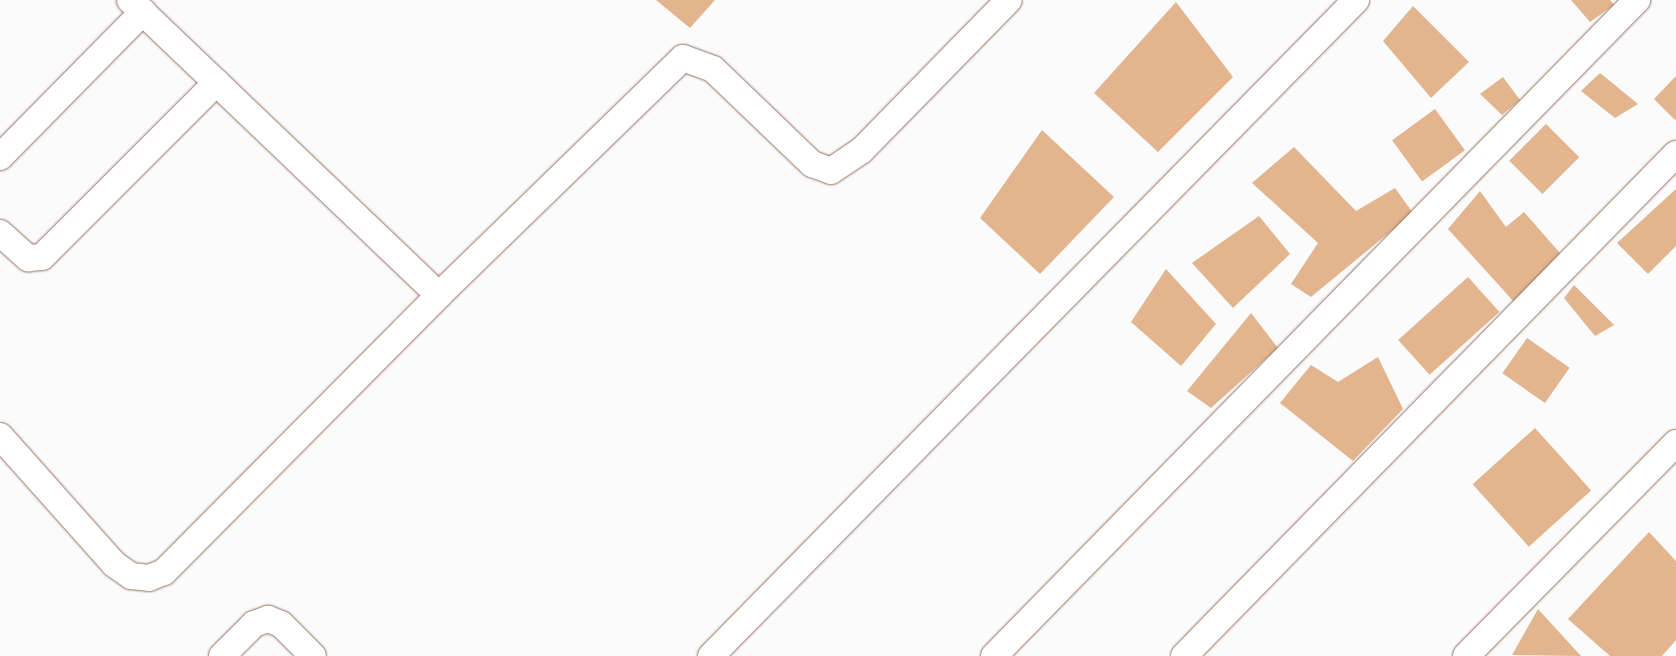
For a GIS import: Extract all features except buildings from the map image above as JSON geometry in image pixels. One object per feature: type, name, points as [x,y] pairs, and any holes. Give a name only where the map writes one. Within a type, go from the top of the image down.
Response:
[{"type":"street","points":[[0,436],[114,564],[131,576],[149,578],[164,572],[439,295],[683,58],[713,69],[812,164],[831,172],[861,151],[1009,0]]},
{"type":"street","points":[[711,656],[1356,0]]},
{"type":"street","points":[[994,656],[1637,0]]},
{"type":"street","points":[[0,156],[137,6],[439,295]]},
{"type":"street","points":[[0,233],[28,258],[42,257],[217,82]]},
{"type":"street","points":[[1184,656],[1676,154]]},
{"type":"street","points":[[1466,656],[1676,443]]},
{"type":"street","points":[[222,656],[254,624],[268,619],[281,624],[313,656]]}]
